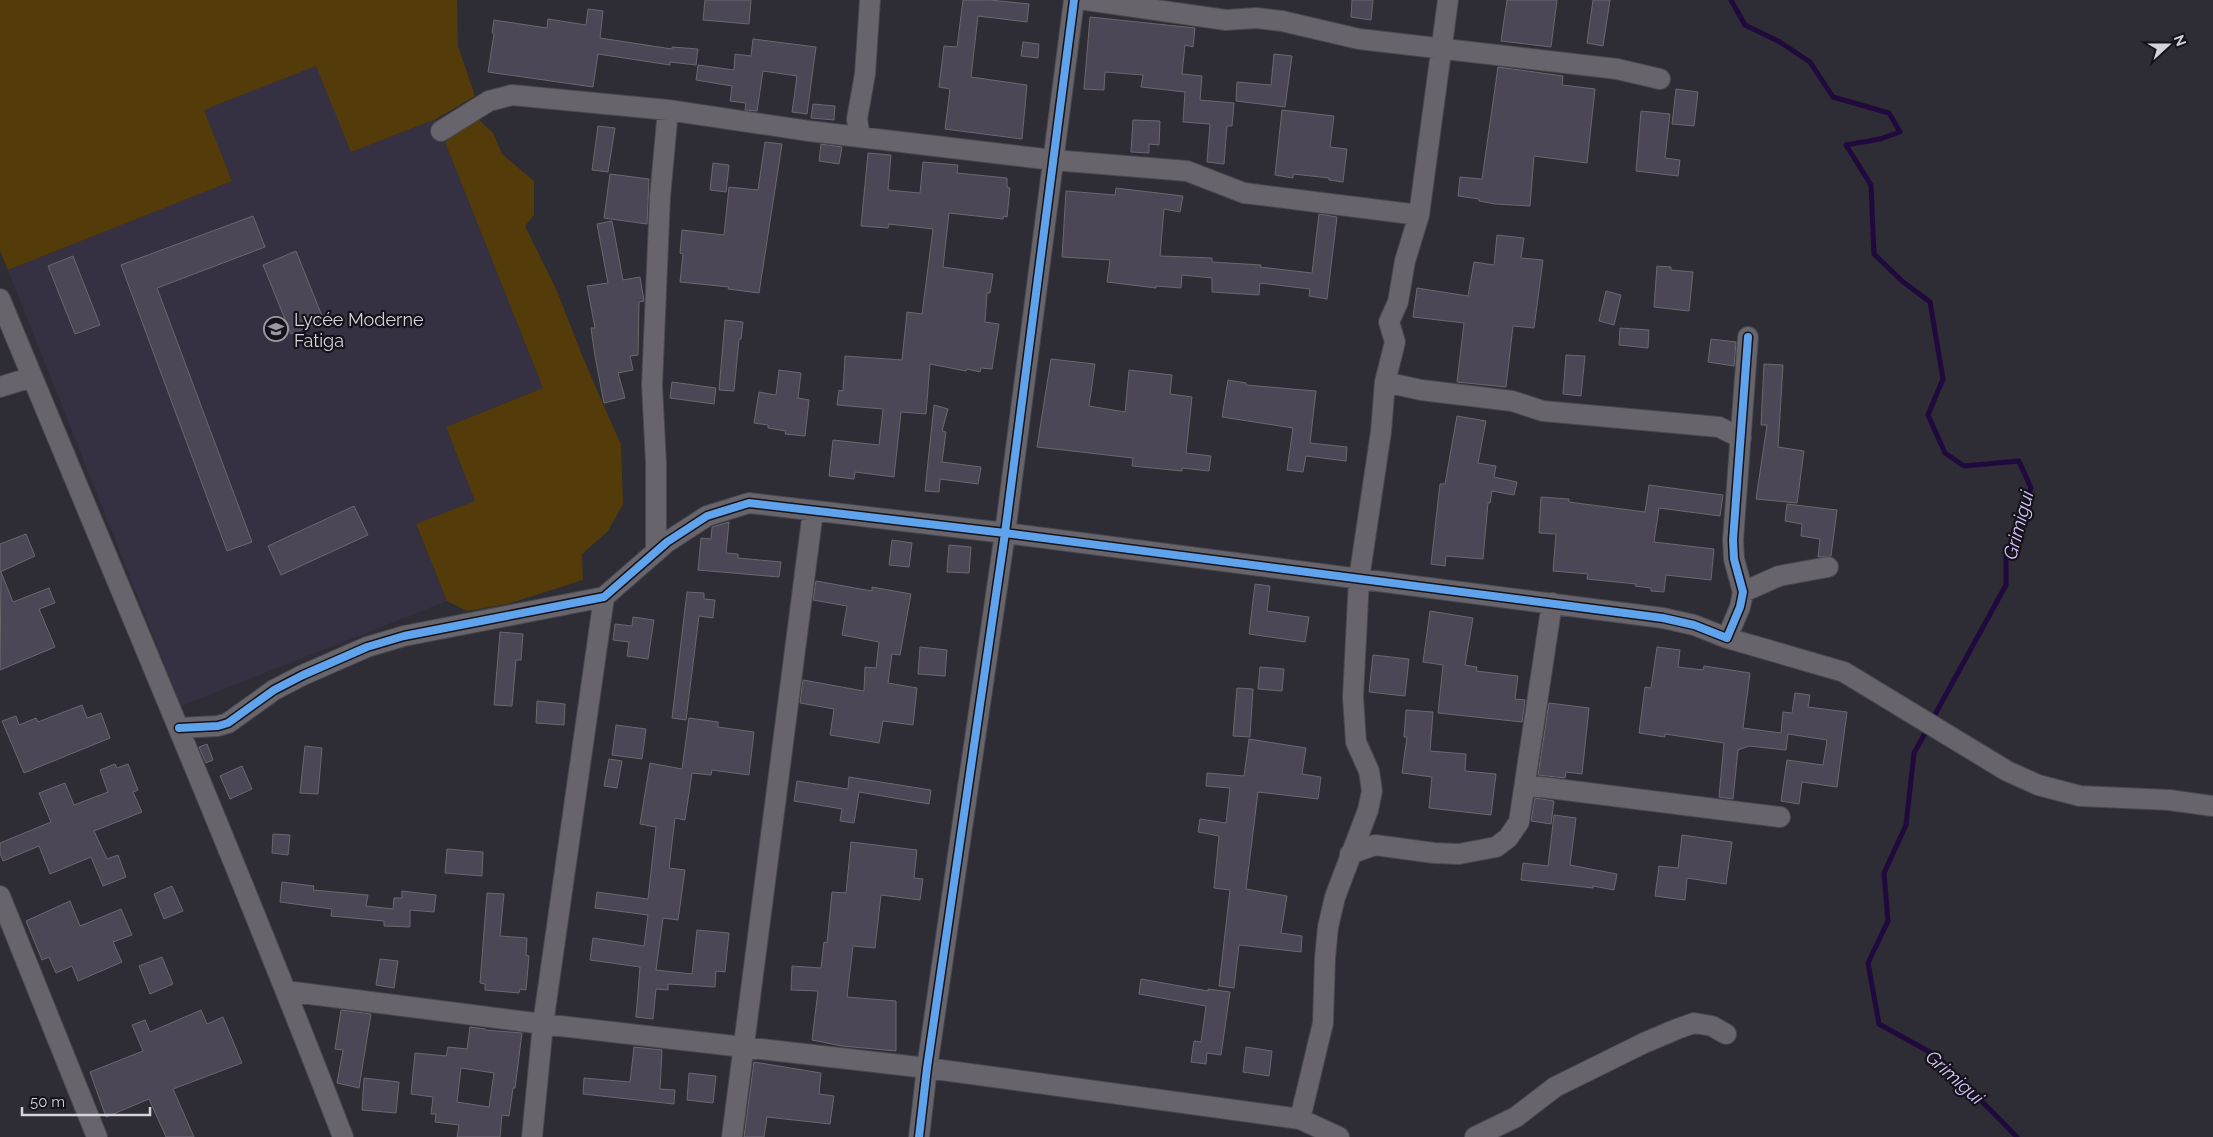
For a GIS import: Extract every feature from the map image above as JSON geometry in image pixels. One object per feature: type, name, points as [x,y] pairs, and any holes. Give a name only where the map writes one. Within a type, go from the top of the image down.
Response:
[{"type":"street","points":[[860,137],[858,119],[865,74],[870,0]]},
{"type":"street","points":[[919,1137],[927,1068],[1005,533],[1074,0]]},
{"type":"street","points":[[1086,0],[1226,20],[1256,18],[1282,21],[1359,39],[1617,69],[1660,78]]},
{"type":"street","points":[[1300,1119],[1323,1023],[1328,927],[1335,897],[1368,810],[1372,791],[1369,771],[1356,742],[1353,697],[1359,579],[1381,432],[1385,382],[1395,342],[1389,322],[1398,302],[1405,261],[1419,215],[1440,47],[1448,0]]},
{"type":"street","points":[[441,130],[489,101],[512,95],[668,110],[860,137],[1054,160],[1188,171],[1244,193],[1419,215]]},
{"type":"street","points":[[656,552],[656,463],[652,385],[660,197],[668,110]]},
{"type":"street","points":[[0,299],[179,728],[343,1137]]},
{"type":"street","points":[[1727,638],[1744,592],[1734,559],[1733,540],[1748,337]]},
{"type":"street","points":[[0,387],[32,377]]},
{"type":"street","points":[[1385,382],[1421,390],[1512,401],[1543,411],[1719,427],[1741,438]]},
{"type":"street","points":[[179,728],[218,726],[228,723],[274,690],[303,674],[367,647],[404,636],[604,597],[667,542],[708,516],[750,503],[1005,533],[1664,618],[1694,625],[1727,638],[1844,672],[2007,771],[2038,785],[2080,796],[2169,800],[2213,806]]},
{"type":"street","points":[[732,1137],[813,511]]},
{"type":"street","points":[[1744,592],[1779,576],[1828,567]]},
{"type":"street","points":[[532,1137],[543,1024],[604,597]]},
{"type":"street","points":[[1350,854],[1376,845],[1434,853],[1459,854],[1496,847],[1508,838],[1519,822],[1526,785],[1552,603]]},
{"type":"street","points":[[1526,785],[1780,818]]},
{"type":"street","points":[[0,896],[97,1137]]},
{"type":"street","points":[[286,991],[543,1024],[927,1068],[1300,1119],[1339,1137]]},
{"type":"street","points":[[1475,1137],[1516,1117],[1555,1087],[1677,1029],[1694,1023],[1712,1026],[1726,1034]]},
{"type":"shaded area","points":[[0,0],[457,0],[458,46],[475,96],[436,119],[351,152],[316,66],[204,110],[232,181],[8,270],[0,251]]},
{"type":"shaded area","name":"Lycée Moderne Fatiga","points":[[317,65],[351,152],[436,119],[543,388],[446,427],[475,501],[416,525],[447,601],[181,706],[8,270],[232,181],[204,110]]},
{"type":"shaded area","points":[[475,116],[493,133],[502,154],[534,181],[534,215],[525,226],[556,289],[621,445],[623,504],[608,531],[582,554],[583,580],[507,604],[467,611],[447,601],[416,524],[475,501],[446,427],[543,388],[445,142]]},
{"type":"building","points":[[705,0],[751,0],[749,24],[703,20]]},
{"type":"building","points":[[963,0],[990,0],[1029,4],[1027,22],[978,16],[971,77],[1027,85],[1022,139],[945,129],[950,89],[939,87],[944,46],[957,47]]},
{"type":"building","points":[[1352,0],[1373,0],[1371,20],[1351,17]]},
{"type":"building","points":[[1507,0],[1557,0],[1551,47],[1501,41]]},
{"type":"building","points":[[1593,0],[1610,0],[1603,46],[1587,43]]},
{"type":"building","points":[[588,9],[603,11],[600,38],[672,49],[672,47],[698,49],[696,65],[670,62],[670,65],[598,54],[593,87],[488,72],[494,34],[492,33],[494,20],[547,28],[548,19],[586,25]]},
{"type":"building","points":[[1090,17],[1195,28],[1193,47],[1185,45],[1182,74],[1202,76],[1200,100],[1234,103],[1232,126],[1227,126],[1224,164],[1207,162],[1210,124],[1183,122],[1185,92],[1141,87],[1143,75],[1105,72],[1104,90],[1084,89]]},
{"type":"building","points":[[753,39],[816,47],[807,114],[792,112],[797,76],[763,71],[757,111],[745,110],[746,103],[730,101],[732,86],[696,80],[698,65],[734,70],[735,54],[751,56]]},
{"type":"building","points":[[1023,42],[1039,44],[1038,58],[1021,56]]},
{"type":"building","points":[[1274,54],[1292,56],[1285,107],[1236,101],[1237,82],[1271,85]]},
{"type":"building","points":[[1498,67],[1563,76],[1562,85],[1595,89],[1587,163],[1534,156],[1530,206],[1495,204],[1479,201],[1479,199],[1458,196],[1460,177],[1482,179]]},
{"type":"building","points":[[1676,89],[1698,92],[1694,126],[1672,124]]},
{"type":"building","points":[[813,104],[835,106],[834,120],[811,118]]},
{"type":"building","points":[[1282,110],[1334,116],[1330,147],[1347,149],[1343,182],[1329,180],[1329,178],[1293,174],[1293,178],[1275,175]]},
{"type":"building","points":[[1641,111],[1670,114],[1665,158],[1680,160],[1678,176],[1636,171]]},
{"type":"building","points":[[1133,120],[1160,121],[1159,145],[1149,144],[1149,153],[1131,152]]},
{"type":"building","points":[[598,126],[615,128],[608,172],[592,170]]},
{"type":"building","points":[[765,142],[782,144],[759,293],[728,289],[729,287],[680,282],[683,254],[680,253],[682,230],[724,235],[729,187],[758,190]]},
{"type":"building","points":[[821,144],[842,147],[839,164],[819,161]]},
{"type":"building","points":[[868,153],[891,155],[888,190],[920,193],[923,162],[958,165],[957,173],[1007,178],[1007,187],[1010,188],[1007,217],[1004,216],[1003,219],[949,213],[943,267],[993,274],[990,293],[987,293],[985,322],[999,324],[992,369],[981,368],[980,372],[967,369],[966,371],[930,364],[926,414],[901,412],[894,477],[855,472],[854,479],[829,476],[833,440],[879,445],[883,409],[837,405],[839,390],[843,391],[845,356],[902,360],[907,312],[922,314],[933,229],[889,224],[888,228],[861,226]]},
{"type":"building","points":[[713,163],[729,165],[726,192],[710,190]]},
{"type":"building","points":[[610,174],[649,179],[647,224],[604,218]]},
{"type":"building","points":[[1116,188],[1183,196],[1180,212],[1164,209],[1160,256],[1212,258],[1212,262],[1261,265],[1260,267],[1312,273],[1319,214],[1337,217],[1327,299],[1309,296],[1310,289],[1260,283],[1259,295],[1212,292],[1212,278],[1182,275],[1181,288],[1156,286],[1156,288],[1107,282],[1110,260],[1062,257],[1066,191],[1115,195]]},
{"type":"building","points":[[253,216],[265,247],[157,288],[252,542],[227,551],[121,265]]},
{"type":"building","points":[[612,221],[623,280],[640,277],[644,301],[639,302],[638,355],[630,356],[633,370],[618,373],[625,398],[604,403],[595,356],[591,328],[595,328],[587,286],[608,283],[597,224]]},
{"type":"building","points":[[1497,235],[1524,238],[1521,258],[1543,260],[1534,328],[1513,326],[1506,387],[1457,382],[1464,323],[1413,317],[1417,288],[1468,296],[1474,262],[1494,265]]},
{"type":"building","points":[[296,251],[324,321],[291,334],[263,265]]},
{"type":"building","points":[[73,256],[100,325],[75,334],[48,266]]},
{"type":"building","points":[[1657,266],[1671,267],[1671,270],[1693,272],[1689,311],[1654,307]]},
{"type":"building","points":[[1606,291],[1621,295],[1614,325],[1599,321]]},
{"type":"building","points":[[725,320],[743,322],[741,339],[739,339],[734,391],[719,390]]},
{"type":"building","points":[[1620,328],[1649,330],[1648,348],[1619,345]]},
{"type":"building","points":[[1711,339],[1736,342],[1734,366],[1708,362]]},
{"type":"building","points":[[1566,355],[1585,356],[1581,396],[1563,394]]},
{"type":"building","points":[[1051,359],[1095,364],[1089,406],[1125,412],[1129,370],[1172,375],[1170,394],[1192,397],[1186,453],[1211,456],[1209,471],[1182,468],[1182,471],[1132,466],[1133,458],[1037,447]]},
{"type":"building","points":[[1764,364],[1783,365],[1778,447],[1804,451],[1797,503],[1756,499],[1767,425],[1761,425]]},
{"type":"building","points":[[779,370],[801,373],[798,398],[809,400],[805,436],[785,434],[786,431],[754,423],[759,392],[776,395]]},
{"type":"building","points":[[1228,380],[1246,383],[1246,385],[1316,391],[1310,443],[1347,447],[1346,461],[1306,456],[1303,472],[1287,470],[1293,428],[1222,417]]},
{"type":"building","points":[[672,382],[716,388],[714,404],[670,398]]},
{"type":"building","points":[[934,405],[948,409],[942,431],[946,432],[942,462],[981,467],[978,484],[940,479],[939,492],[925,491]]},
{"type":"building","points":[[1457,416],[1486,421],[1478,463],[1496,466],[1494,477],[1517,482],[1514,495],[1492,491],[1490,503],[1488,503],[1483,559],[1446,556],[1445,566],[1431,564],[1440,484],[1445,484]]},
{"type":"building","points":[[1649,485],[1723,495],[1720,516],[1659,508],[1654,542],[1714,549],[1711,580],[1666,575],[1664,592],[1651,591],[1651,588],[1635,586],[1636,584],[1587,579],[1588,574],[1553,571],[1556,534],[1539,533],[1541,497],[1569,499],[1569,502],[1645,512]]},
{"type":"building","points":[[1787,504],[1837,510],[1831,556],[1818,557],[1820,539],[1801,536],[1802,524],[1785,521]]},
{"type":"building","points":[[354,506],[368,535],[281,575],[268,546]]},
{"type":"building","points":[[729,522],[726,553],[738,554],[738,558],[781,562],[779,577],[698,570],[701,538],[711,539],[712,527]]},
{"type":"building","points":[[26,534],[35,556],[0,572],[0,544]]},
{"type":"building","points":[[892,540],[912,543],[909,567],[889,565]]},
{"type":"building","points":[[949,545],[971,547],[969,573],[947,572]]},
{"type":"building","points":[[1,572],[13,602],[49,588],[55,603],[39,609],[55,647],[0,670]]},
{"type":"building","points":[[816,581],[872,591],[872,587],[911,594],[900,655],[892,654],[888,683],[917,688],[913,725],[883,721],[879,743],[830,735],[834,709],[800,703],[803,680],[864,691],[865,667],[876,668],[879,642],[842,635],[847,606],[813,600]]},
{"type":"building","points":[[1255,584],[1270,586],[1267,611],[1309,617],[1305,642],[1249,634]]},
{"type":"building","points":[[687,592],[704,593],[704,599],[715,600],[713,618],[699,616],[686,720],[672,718]]},
{"type":"building","points":[[1430,611],[1473,618],[1465,665],[1477,667],[1476,671],[1518,676],[1515,699],[1525,700],[1522,722],[1438,713],[1443,665],[1423,662]]},
{"type":"building","points":[[633,617],[654,620],[648,659],[627,656],[629,642],[613,640],[615,624],[632,626]]},
{"type":"building","points":[[500,632],[523,634],[521,660],[516,660],[512,706],[494,705]]},
{"type":"building","points":[[920,647],[947,650],[945,676],[918,674]]},
{"type":"building","points":[[1657,647],[1680,650],[1678,667],[1703,670],[1704,666],[1750,673],[1743,728],[1781,733],[1783,712],[1792,713],[1795,693],[1810,695],[1808,707],[1847,712],[1837,787],[1802,782],[1799,804],[1781,801],[1787,760],[1823,765],[1827,740],[1788,734],[1786,750],[1749,746],[1738,750],[1733,799],[1719,797],[1724,743],[1665,734],[1665,737],[1639,733],[1645,687],[1651,688]]},
{"type":"building","points":[[1373,655],[1409,659],[1405,696],[1369,692]]},
{"type":"building","points":[[1260,667],[1284,669],[1282,691],[1258,689]]},
{"type":"building","points":[[1237,688],[1253,689],[1250,737],[1233,736]]},
{"type":"building","points":[[537,701],[565,704],[564,725],[536,723]]},
{"type":"building","points":[[1549,703],[1589,708],[1582,774],[1566,772],[1565,778],[1538,775]]},
{"type":"building","points":[[82,705],[87,718],[101,713],[110,738],[24,773],[2,721],[16,716],[19,725],[36,718],[38,722]]},
{"type":"building","points":[[1406,710],[1433,712],[1430,751],[1466,754],[1465,771],[1496,774],[1491,815],[1429,808],[1432,777],[1402,773],[1407,737],[1404,737]]},
{"type":"building","points":[[689,718],[718,722],[718,727],[754,732],[749,775],[712,770],[711,775],[692,773],[685,820],[675,818],[669,868],[685,870],[678,920],[663,918],[656,970],[692,974],[697,930],[729,933],[725,972],[716,971],[715,987],[668,984],[668,990],[656,989],[653,1019],[636,1017],[640,967],[590,960],[593,938],[644,946],[648,915],[595,908],[597,892],[648,899],[656,827],[640,824],[650,763],[682,769]]},
{"type":"building","points":[[616,725],[646,729],[642,759],[612,755]]},
{"type":"building","points":[[1249,739],[1306,748],[1302,774],[1321,777],[1318,799],[1258,792],[1246,889],[1287,896],[1281,933],[1302,936],[1301,952],[1239,945],[1234,988],[1219,986],[1230,890],[1214,888],[1219,836],[1198,832],[1200,819],[1226,823],[1230,788],[1206,786],[1207,773],[1244,776]]},
{"type":"building","points":[[207,744],[213,760],[206,763],[199,747]]},
{"type":"building","points":[[305,746],[322,748],[318,794],[300,793]]},
{"type":"building","points":[[609,759],[622,761],[617,788],[604,786]]},
{"type":"building","points":[[115,764],[117,768],[128,764],[138,790],[133,792],[142,812],[94,831],[107,859],[118,855],[126,877],[103,886],[91,857],[50,874],[39,846],[3,861],[0,853],[0,843],[51,822],[39,793],[65,783],[74,805],[108,792],[100,770]]},
{"type":"building","points":[[242,766],[252,789],[230,799],[220,776]]},
{"type":"building","points":[[849,777],[931,790],[929,804],[859,792],[854,823],[840,821],[842,809],[794,801],[797,781],[848,789]]},
{"type":"building","points":[[1535,798],[1554,801],[1551,824],[1531,821]]},
{"type":"building","points":[[1554,815],[1576,818],[1570,865],[1617,874],[1614,890],[1593,886],[1593,888],[1521,880],[1523,863],[1548,866]]},
{"type":"building","points":[[273,834],[290,835],[288,855],[272,853]]},
{"type":"building","points":[[1682,835],[1732,842],[1726,884],[1687,878],[1685,900],[1655,896],[1659,866],[1678,868]]},
{"type":"building","points":[[851,842],[917,850],[914,878],[923,879],[920,900],[881,895],[875,948],[853,946],[847,997],[896,1001],[896,1051],[842,1046],[812,1040],[818,991],[791,990],[792,966],[821,968],[824,942],[827,943],[832,892],[846,893]]},
{"type":"building","points":[[447,849],[483,852],[482,876],[445,873]]},
{"type":"building","points":[[282,882],[314,886],[313,890],[368,895],[366,906],[393,909],[394,898],[402,898],[402,891],[436,895],[434,912],[410,910],[410,927],[384,926],[384,921],[331,916],[332,909],[280,902]]},
{"type":"building","points":[[172,886],[183,911],[164,919],[154,894]]},
{"type":"building","points":[[487,893],[504,894],[500,936],[527,938],[526,955],[529,956],[526,990],[520,989],[519,993],[485,990],[485,984],[480,983]]},
{"type":"building","points":[[70,901],[80,926],[121,909],[132,935],[113,942],[122,962],[78,981],[72,966],[56,973],[49,957],[42,960],[26,921]]},
{"type":"building","points":[[162,957],[173,984],[150,994],[139,966]]},
{"type":"building","points":[[380,959],[398,961],[394,988],[376,985]]},
{"type":"building","points":[[1141,979],[1208,991],[1208,989],[1230,992],[1221,1055],[1207,1053],[1206,1064],[1191,1062],[1194,1041],[1201,1042],[1206,1006],[1139,994]]},
{"type":"building","points":[[201,1010],[207,1024],[223,1017],[242,1063],[173,1089],[194,1137],[166,1137],[149,1099],[106,1117],[90,1072],[143,1051],[132,1025],[145,1020],[150,1032]]},
{"type":"building","points":[[341,1010],[371,1014],[359,1088],[337,1083],[343,1050],[335,1049]]},
{"type":"building","points":[[470,1027],[522,1033],[515,1088],[513,1088],[509,1116],[502,1115],[500,1137],[457,1137],[459,1125],[435,1122],[436,1114],[431,1114],[433,1097],[411,1094],[415,1053],[446,1056],[448,1047],[467,1049]],"holes":[[[461,1068],[494,1073],[489,1107],[457,1102]]]},
{"type":"building","points":[[634,1047],[662,1050],[660,1089],[675,1090],[674,1104],[583,1094],[584,1078],[630,1082]]},
{"type":"building","points":[[1246,1047],[1272,1051],[1269,1076],[1243,1072]]},
{"type":"building","points":[[754,1062],[821,1073],[819,1094],[834,1096],[830,1124],[767,1117],[764,1137],[744,1137]]},
{"type":"building","points":[[689,1073],[716,1076],[713,1103],[687,1100]]},
{"type":"building","points":[[364,1078],[399,1082],[396,1113],[362,1110]]},
{"type":"waterway","name":"Grimigui","points":[[1731,0],[1745,25],[1780,42],[1810,62],[1833,97],[1889,113],[1900,132],[1880,139],[1846,145],[1871,185],[1874,254],[1902,281],[1930,302],[1943,379],[1928,415],[1945,453],[1964,466],[2019,461],[2031,488],[2006,556],[2006,585],[1932,720]]},
{"type":"waterway","name":"Grimigui","points":[[1928,728],[1914,753],[1906,825],[1884,873],[1888,921],[1868,963],[1879,1024],[1937,1056],[2017,1137]]},
{"type":"cycle path","points":[[919,1137],[927,1068],[1005,533],[1074,0]]},
{"type":"cycle path","points":[[179,728],[218,726],[228,723],[274,690],[367,647],[404,636],[604,597],[667,542],[707,516],[749,503],[1005,533],[1663,618],[1694,625],[1727,638],[1740,607],[1743,592],[1734,559],[1733,540],[1748,337]]},
{"type":"place","name":"Lycée Moderne Fatiga","points":[[276,329]]}]
